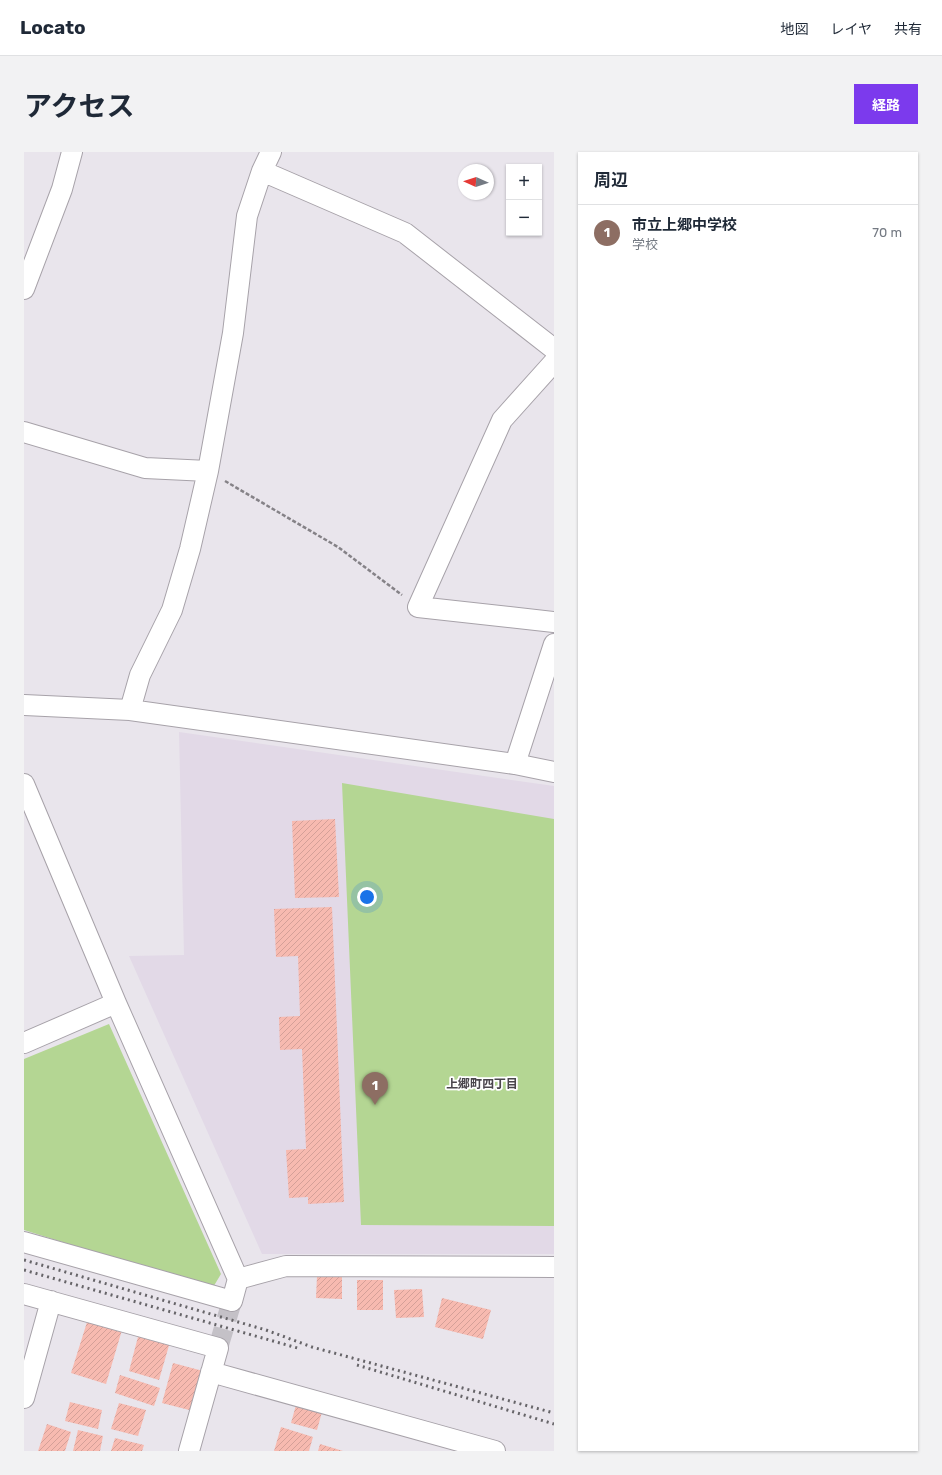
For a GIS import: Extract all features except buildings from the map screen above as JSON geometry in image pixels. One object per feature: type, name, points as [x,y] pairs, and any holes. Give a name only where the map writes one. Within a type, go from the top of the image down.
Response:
[{"type":"street","points":[[24,289],[62,189],[72,152]]},
{"type":"street","points":[[130,710],[140,675],[172,610],[190,549],[208,472],[232,333],[247,216],[262,171],[271,152]]},
{"type":"street","points":[[262,171],[405,233],[554,349]]},
{"type":"street","points":[[554,362],[502,420],[418,607],[554,622]]},
{"type":"street","points":[[24,432],[145,468],[208,472]]},
{"type":"street","points":[[515,764],[554,644]]},
{"type":"street","points":[[24,705],[130,710],[515,764],[554,772]]},
{"type":"street","points":[[24,784],[116,1003],[238,1278],[232,1301],[24,1242]]},
{"type":"street","points":[[24,1043],[116,1003]]},
{"type":"street","points":[[238,1278],[286,1266],[554,1267]]},
{"type":"street","points":[[24,1294],[218,1348],[189,1451]]},
{"type":"street","points":[[24,1398],[51,1301]]},
{"type":"street","points":[[212,1372],[495,1451]]},
{"type":"path","points":[[208,472],[338,547],[418,607]]},
{"type":"shaded area","points":[[179,732],[554,786],[554,1254],[262,1254],[129,956],[184,955]]},
{"type":"green space","points":[[342,783],[554,819],[554,1226],[361,1225]]},
{"type":"green space","points":[[109,1024],[221,1274],[212,1289],[24,1230],[24,1059]]},
{"type":"tunnel","points":[[218,1348],[232,1301]]},
{"type":"railway","points":[[24,1260],[266,1330],[312,1347],[554,1413]]},
{"type":"railway","points":[[24,1270],[301,1349]]},
{"type":"railway","points":[[357,1365],[554,1424]]},
{"type":"place","name":"市立上郷中学校","points":[[375,1105]]},
{"type":"district","name":"上郷町四丁目","points":[[482,1084]]}]
